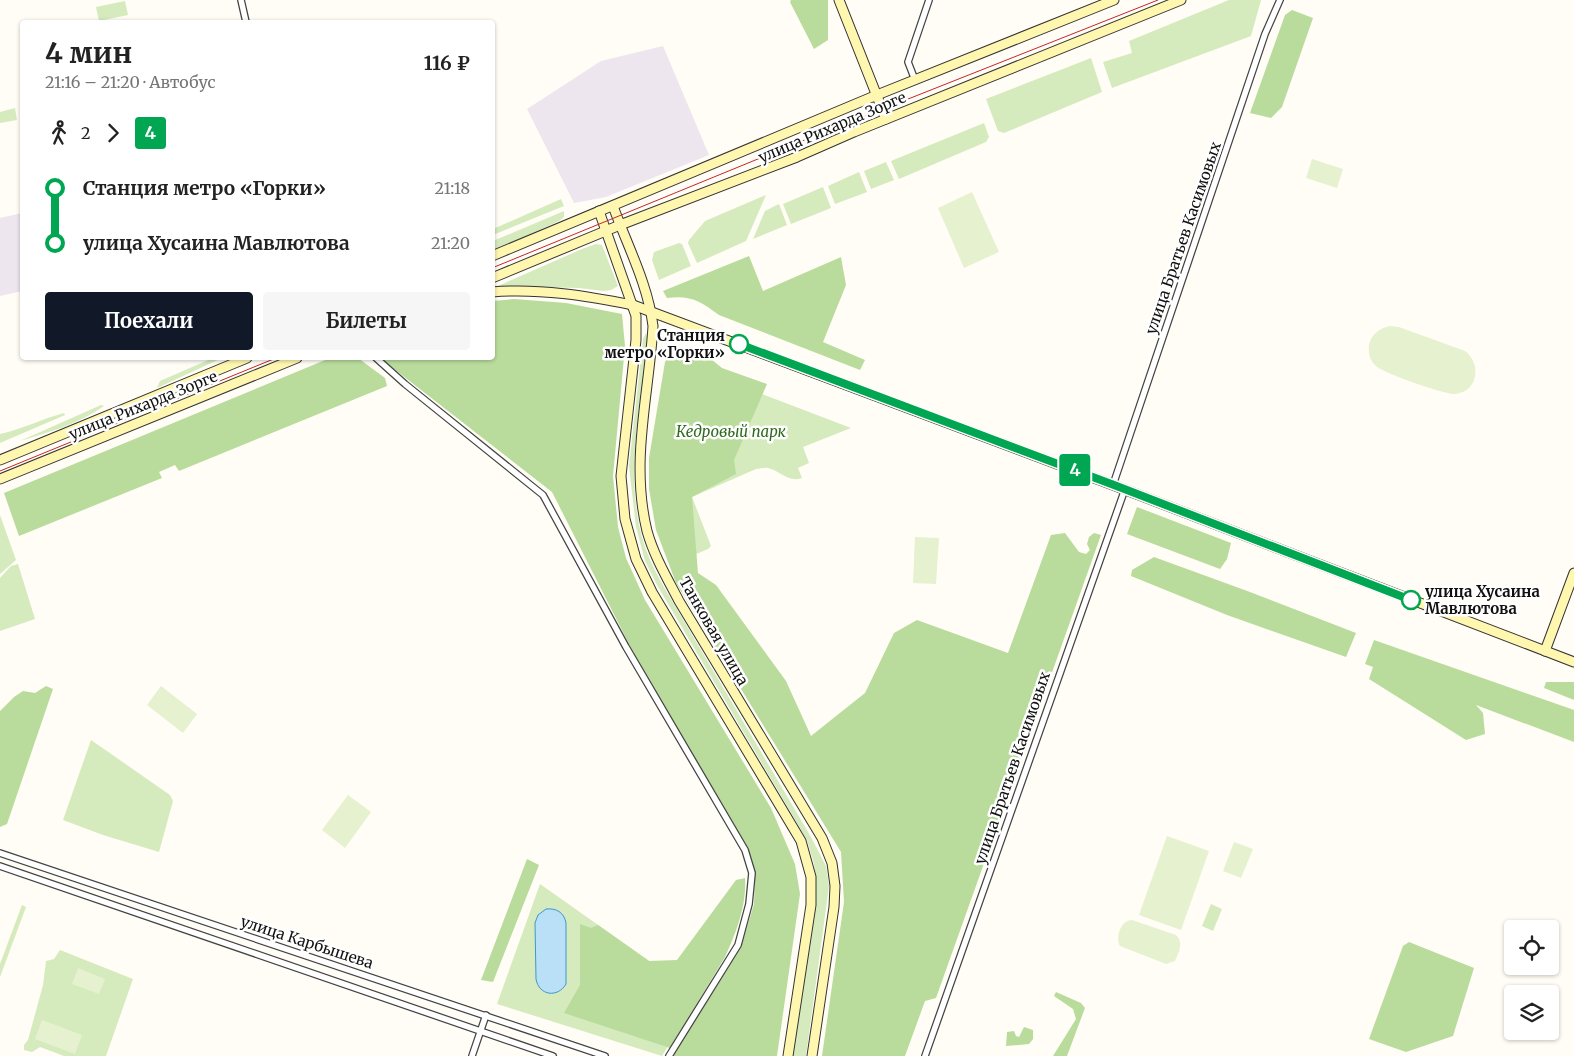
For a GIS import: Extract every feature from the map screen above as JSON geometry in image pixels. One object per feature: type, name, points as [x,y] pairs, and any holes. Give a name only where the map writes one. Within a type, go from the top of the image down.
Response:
[{"type":"main road","points":[[839,0],[886,119]]},
{"type":"main road","name":"улица Рихарда Зорге","points":[[495,255],[877,95],[1114,0]]},
{"type":"main road","name":"улица Рихарда Зорге","points":[[495,277],[620,225],[797,157],[1181,0]]},
{"type":"main road","name":"Танковая улица","points":[[613,206],[651,312],[653,326],[639,455],[640,489],[648,532],[660,565],[678,601],[822,838],[834,874],[834,907],[812,1056]]},
{"type":"main road","points":[[599,212],[636,316],[636,340],[621,476],[625,519],[636,559],[652,592],[801,841],[811,877],[811,905],[788,1056]]},
{"type":"main road","points":[[495,292],[510,290],[554,292],[633,305],[1114,485],[1574,662]]},
{"type":"main road","name":"улица Рихарда Зорге","points":[[0,460],[242,360]]},
{"type":"main road","name":"улица Рихарда Зорге","points":[[0,479],[292,360]]},
{"type":"main road","points":[[1545,651],[1574,574]]},
{"type":"street","points":[[241,0],[246,20]]},
{"type":"street","points":[[915,80],[908,62],[929,0]]},
{"type":"street","name":"улица Братьев Касимовых","points":[[1114,485],[1266,34],[1280,0]]},
{"type":"street","points":[[378,360],[405,384],[543,495],[626,647],[745,850],[752,873],[750,896],[738,944],[669,1056]]},
{"type":"street","name":"улица Братьев Касимовых","points":[[925,1056],[1124,490]]},
{"type":"street","name":"улица Карбышева","points":[[0,853],[605,1056]]},
{"type":"street","name":"улица Карбышева","points":[[0,866],[553,1056]]},
{"type":"street","points":[[472,1056],[486,1015]]},
{"type":"shaded area","points":[[663,46],[709,155],[606,197],[574,203],[527,109],[601,61]]},
{"type":"shaded area","points":[[20,213],[20,291],[0,296],[0,218]]},
{"type":"green space","points":[[791,0],[828,0],[828,40],[814,49],[790,2]]},
{"type":"green space","points":[[1229,0],[1261,0],[1251,36],[1112,88],[1103,62],[1132,53],[1129,41]]},
{"type":"green space","points":[[125,1],[128,15],[99,20],[96,7]]},
{"type":"green space","points":[[1292,10],[1313,18],[1282,107],[1271,118],[1250,113],[1285,15]]},
{"type":"green space","points":[[1091,58],[1102,92],[1004,133],[998,131],[986,99]]},
{"type":"green space","points":[[15,108],[17,120],[0,123],[0,112]]},
{"type":"green space","points":[[984,123],[989,137],[986,142],[899,179],[891,161]]},
{"type":"green space","points":[[1312,159],[1343,169],[1337,188],[1306,178]]},
{"type":"green space","points":[[886,162],[894,180],[871,189],[864,171]]},
{"type":"green space","points":[[859,172],[867,192],[835,204],[828,186]]},
{"type":"green space","points":[[823,187],[831,208],[791,224],[783,204]]},
{"type":"green space","points":[[972,192],[999,252],[964,268],[938,208]]},
{"type":"green space","points":[[766,195],[746,241],[697,263],[688,243],[705,221]]},
{"type":"green space","points":[[561,199],[564,206],[495,234],[495,228]]},
{"type":"green space","points":[[779,204],[787,225],[753,239],[765,211]]},
{"type":"green space","points":[[564,211],[564,217],[559,221],[495,250],[495,240]]},
{"type":"green space","points":[[679,243],[682,244],[691,266],[659,280],[652,260],[654,252]]},
{"type":"green space","points":[[596,244],[602,245],[618,286],[611,290],[498,286],[582,249]]},
{"type":"green space","points":[[749,256],[763,291],[841,257],[846,285],[823,342],[865,360],[860,370],[719,315],[695,300],[683,297],[667,298],[663,291]]},
{"type":"green space","points":[[514,299],[566,303],[622,314],[625,346],[613,476],[618,527],[626,558],[645,600],[771,808],[795,864],[800,894],[777,1056],[673,1056],[741,947],[754,904],[755,874],[747,848],[632,650],[552,492],[383,360],[495,360],[495,301]]},
{"type":"green space","points":[[1390,326],[1399,327],[1465,351],[1474,363],[1475,377],[1473,383],[1463,392],[1449,393],[1402,378],[1376,366],[1369,354],[1370,341],[1376,332]]},
{"type":"green space","points":[[646,333],[648,339],[636,434],[634,482],[636,506],[644,543],[651,563],[661,582],[811,837],[826,866],[829,886],[806,1056],[792,1056],[816,887],[814,864],[807,840],[657,585],[645,561],[636,527],[629,466],[643,339]]},
{"type":"green space","points":[[672,352],[706,355],[722,368],[767,384],[734,460],[736,474],[692,497],[698,573],[716,585],[786,681],[811,736],[865,693],[894,633],[917,620],[1008,653],[1051,535],[1065,533],[1079,552],[1086,554],[1090,550],[1087,544],[1089,537],[1094,533],[1101,535],[936,998],[925,1001],[905,1056],[822,1056],[844,902],[841,852],[676,583],[656,530],[649,489],[649,458],[665,362]]},
{"type":"green space","points":[[208,360],[218,360],[157,388],[160,381]]},
{"type":"green space","points":[[325,360],[361,360],[385,378],[387,386],[179,471],[175,465],[159,472],[162,478],[19,536],[4,493]]},
{"type":"green space","name":"Кедровый парк","points":[[720,378],[851,428],[803,447],[809,463],[798,468],[802,478],[789,478],[773,469],[756,469],[692,497],[711,546],[694,555],[688,498]]},
{"type":"green space","points":[[101,405],[104,406],[74,423],[20,441]]},
{"type":"green space","points":[[64,413],[65,415],[0,443],[0,434]]},
{"type":"green space","points":[[1137,507],[1231,543],[1227,559],[1220,569],[1127,534]]},
{"type":"green space","points":[[0,515],[16,560],[0,574]]},
{"type":"green space","points":[[915,537],[939,538],[936,584],[913,583]]},
{"type":"green space","points":[[1154,557],[1356,633],[1346,657],[1227,615],[1131,576],[1132,570]]},
{"type":"green space","points":[[18,564],[35,619],[0,631],[0,578],[11,566]]},
{"type":"green space","points":[[1374,640],[1574,710],[1574,742],[1476,705],[1483,713],[1485,734],[1466,740],[1369,679],[1373,667],[1365,664]]},
{"type":"green space","points":[[1546,682],[1574,682],[1574,700],[1544,688]]},
{"type":"green space","points":[[46,686],[53,689],[7,824],[0,827],[0,711],[23,691],[35,693]]},
{"type":"green space","points":[[161,686],[197,714],[183,733],[147,705]]},
{"type":"green space","points":[[91,740],[170,795],[173,801],[159,852],[103,835],[63,820]]},
{"type":"green space","points":[[348,795],[371,812],[345,848],[322,830]]},
{"type":"green space","points":[[1167,836],[1209,851],[1181,930],[1139,915]]},
{"type":"green space","points":[[1234,842],[1253,849],[1241,878],[1223,871]]},
{"type":"green space","points":[[527,859],[539,865],[493,982],[481,980]]},
{"type":"green space","points":[[745,878],[742,909],[737,929],[729,948],[670,1048],[564,1013],[580,985],[580,924],[591,928],[598,925],[649,961],[677,960],[736,880]]},
{"type":"green space","points":[[540,884],[699,996],[662,1056],[497,1004]]},
{"type":"green space","points":[[1211,904],[1222,909],[1213,931],[1202,926]]},
{"type":"green space","points":[[22,905],[26,907],[0,977],[0,964]]},
{"type":"green space","points":[[1132,920],[1176,935],[1180,944],[1175,961],[1166,964],[1120,946],[1118,938],[1120,930],[1125,923]]},
{"type":"green space","points":[[1409,942],[1474,968],[1453,1036],[1406,1052],[1369,1039],[1403,946]]},
{"type":"green space","points":[[60,950],[133,979],[106,1056],[64,1056],[40,1047],[32,1052],[24,1050],[43,985],[46,961],[54,959]]},
{"type":"green space","points":[[78,968],[105,979],[99,994],[72,984]]},
{"type":"green space","points":[[1056,992],[1081,1003],[1085,1008],[1067,1056],[1053,1056],[1076,1019],[1073,1009],[1054,996]]},
{"type":"green space","points":[[42,1020],[82,1035],[75,1054],[35,1039]]},
{"type":"green space","points":[[1024,1027],[1033,1030],[1033,1039],[1029,1044],[1006,1046],[1007,1032],[1014,1031],[1016,1036],[1019,1037]]},
{"type":"water","points":[[546,909],[559,911],[566,923],[566,984],[563,989],[554,993],[545,992],[541,989],[536,979],[535,923],[538,915]]},
{"type":"tram line","points":[[495,267],[792,145],[1158,0]]},
{"type":"tram line","points":[[0,471],[271,360]]},
{"type":"bus line","name":"4","points":[[739,344],[1114,485],[1411,600]]},
{"type":"place","name":"Станция метро «Горки»","points":[[739,344]]},
{"type":"place","name":"улица Хусаина Мавлютова","points":[[1411,600]]}]
